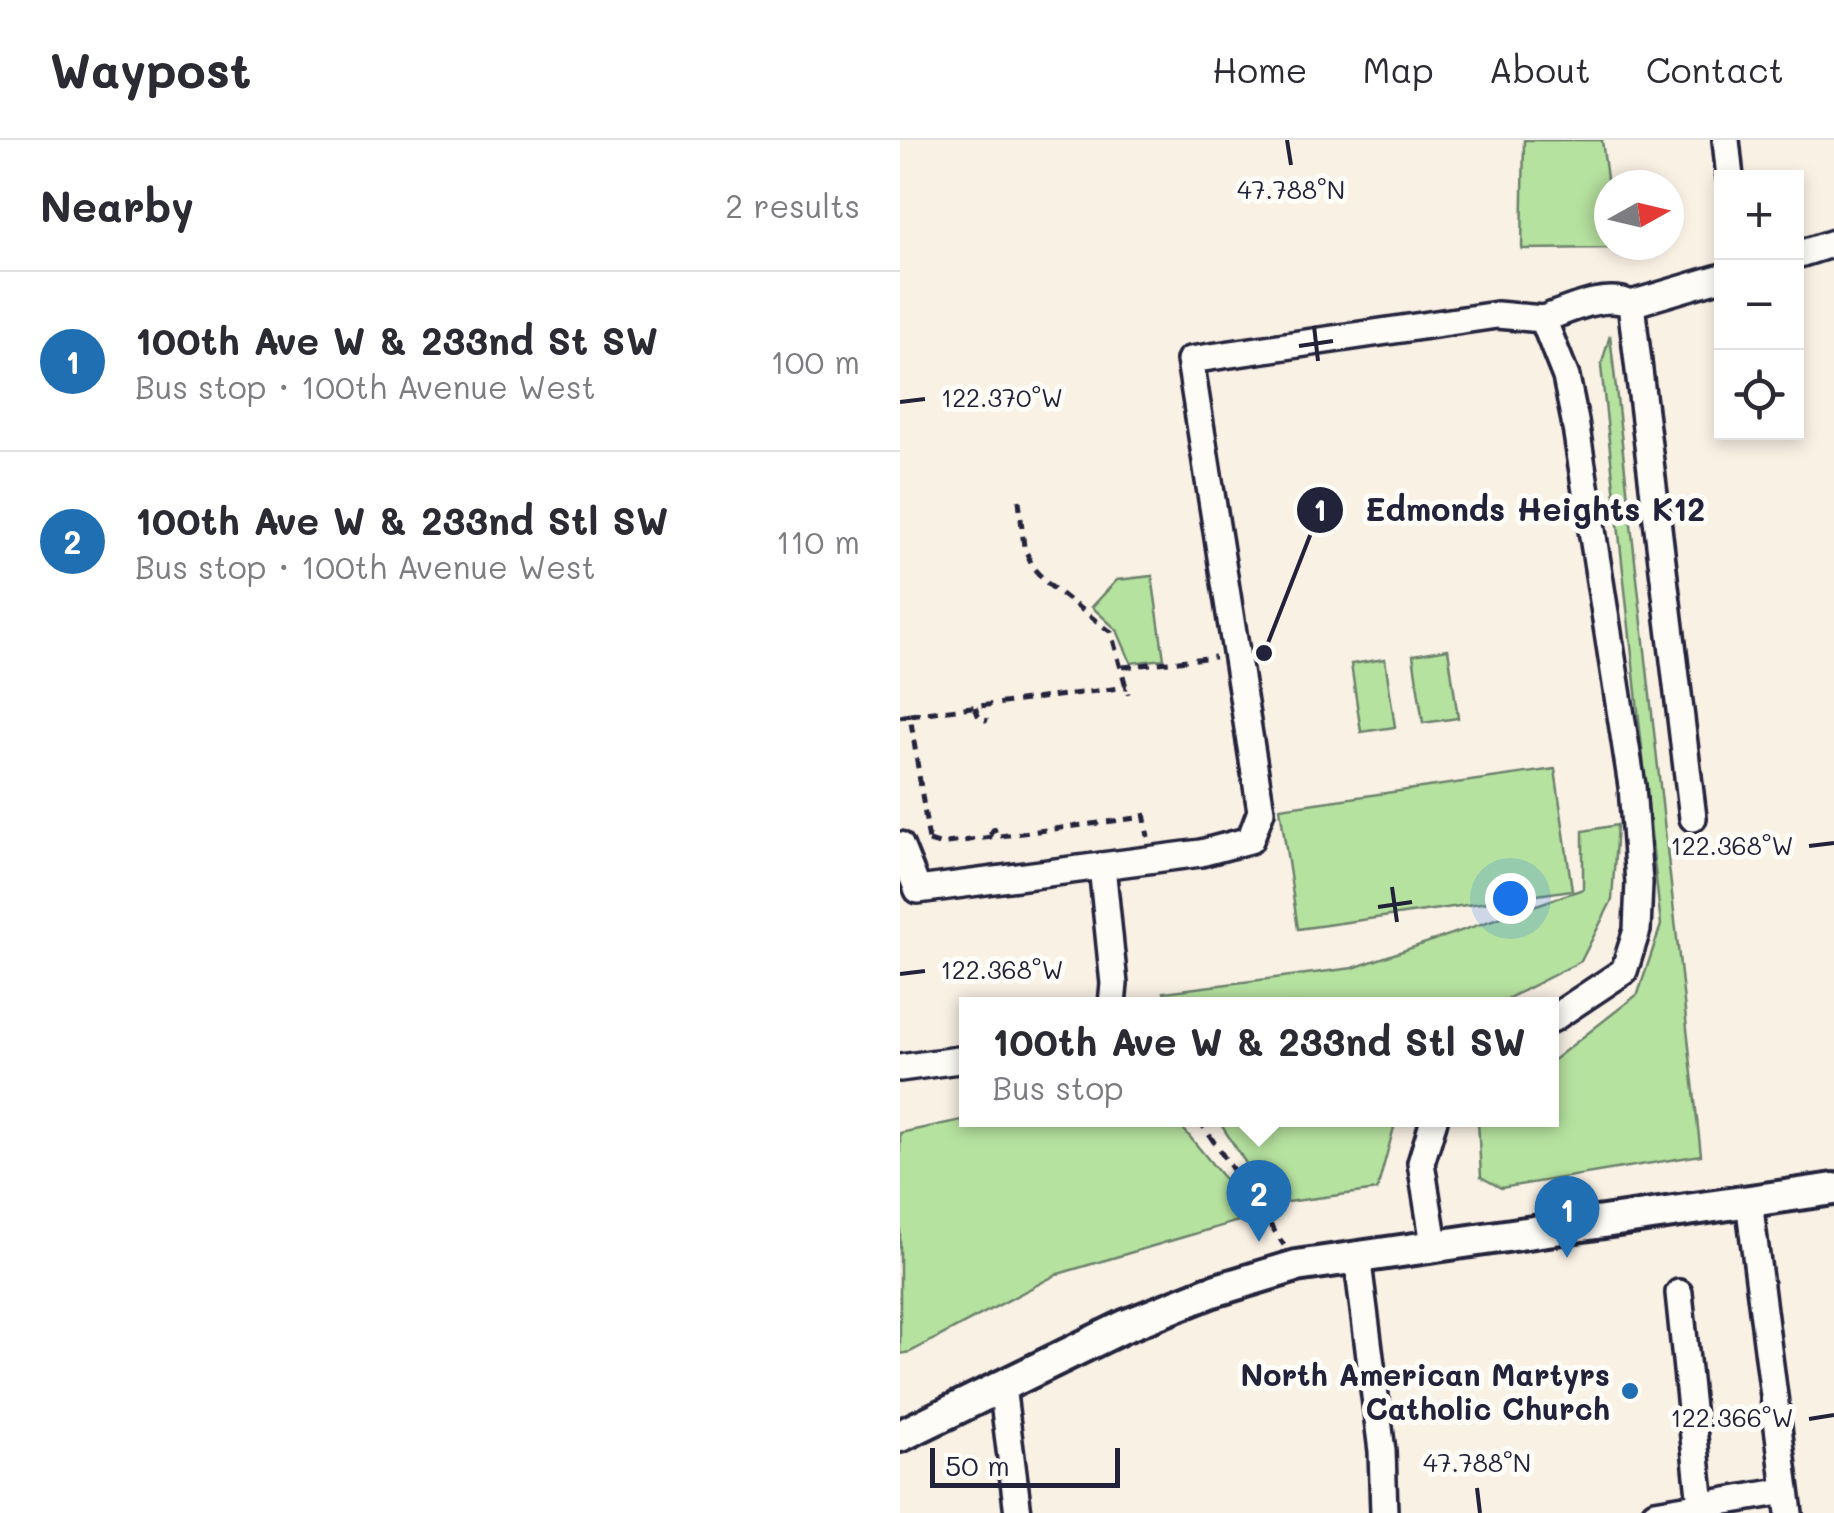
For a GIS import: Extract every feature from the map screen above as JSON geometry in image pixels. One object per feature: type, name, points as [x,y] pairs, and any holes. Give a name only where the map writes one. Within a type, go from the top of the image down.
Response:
[{"type":"main road","points":[[900,1436],[1125,1326],[1210,1292],[1296,1266],[1834,1188]]},
{"type":"street","points":[[1726,140],[1729,170]]},
{"type":"street","points":[[1804,252],[1834,244]]},
{"type":"street","points":[[903,854],[918,890],[1201,853],[1250,840],[1261,811],[1190,360],[1497,315],[1544,319],[1620,298],[1631,304],[1714,279]]},
{"type":"street","points":[[1631,304],[1693,818]]},
{"type":"street","points":[[1544,319],[1566,377],[1575,421],[1632,786],[1640,884],[1637,930],[1624,972],[1559,1014]]},
{"type":"street","points":[[1102,866],[1113,997]]},
{"type":"street","points":[[900,1068],[959,1060]]},
{"type":"street","points":[[1432,1127],[1420,1163],[1434,1244]]},
{"type":"street","points":[[1655,1513],[1701,1505],[1787,1502],[1749,1201]]},
{"type":"street","points":[[1357,1255],[1382,1450],[1384,1513]]},
{"type":"street","points":[[1679,1293],[1701,1505]]},
{"type":"street","points":[[1002,1386],[1018,1513]]},
{"type":"path","points":[[900,717],[1128,691],[1111,632],[1048,585],[1034,569],[1024,547],[1019,500]]},
{"type":"path","points":[[1123,667],[1238,655]]},
{"type":"path","points":[[975,707],[979,718],[988,721]]},
{"type":"path","points":[[910,715],[929,841]]},
{"type":"path","points":[[903,854],[929,841],[939,844],[1144,817],[1144,813]]},
{"type":"path","points":[[988,837],[992,830],[1003,827]]},
{"type":"path","points":[[1203,1127],[1284,1244]]},
{"type":"green space","points":[[1524,140],[1602,140],[1606,170],[1594,170],[1594,248],[1522,249]]},
{"type":"green space","points":[[1610,335],[1701,1155],[1501,1188],[1481,1177],[1478,1127],[1559,1127],[1559,1056],[1638,994],[1661,925],[1601,366]]},
{"type":"green space","points":[[1152,576],[1164,659],[1131,663],[1117,630],[1092,607],[1117,580]]},
{"type":"green space","points":[[1448,649],[1458,718],[1423,723],[1413,655]]},
{"type":"green space","points":[[1385,659],[1395,727],[1361,732],[1351,664]]},
{"type":"green space","points":[[1555,769],[1572,890],[1298,929],[1280,808]]},
{"type":"green space","points":[[1617,825],[1612,900],[1581,961],[1511,997],[1165,997],[1164,992],[1353,968],[1583,889],[1583,831]]},
{"type":"green space","points":[[959,1120],[959,1127],[1182,1127],[1255,1216],[1058,1274],[900,1354],[900,1133]]},
{"type":"green space","points":[[1222,1127],[1394,1127],[1377,1190],[1272,1204]]},
{"type":"place","name":"Edmonds Heights K12","points":[[1264,653]]},
{"type":"place","name":"100th Ave W & 233nd Stl SW","points":[[1259,1242]]},
{"type":"place","name":"100th Ave W & 233nd St SW","points":[[1567,1258]]},
{"type":"place","name":"North American Martyrs Catholic Church","points":[[1630,1391]]}]
